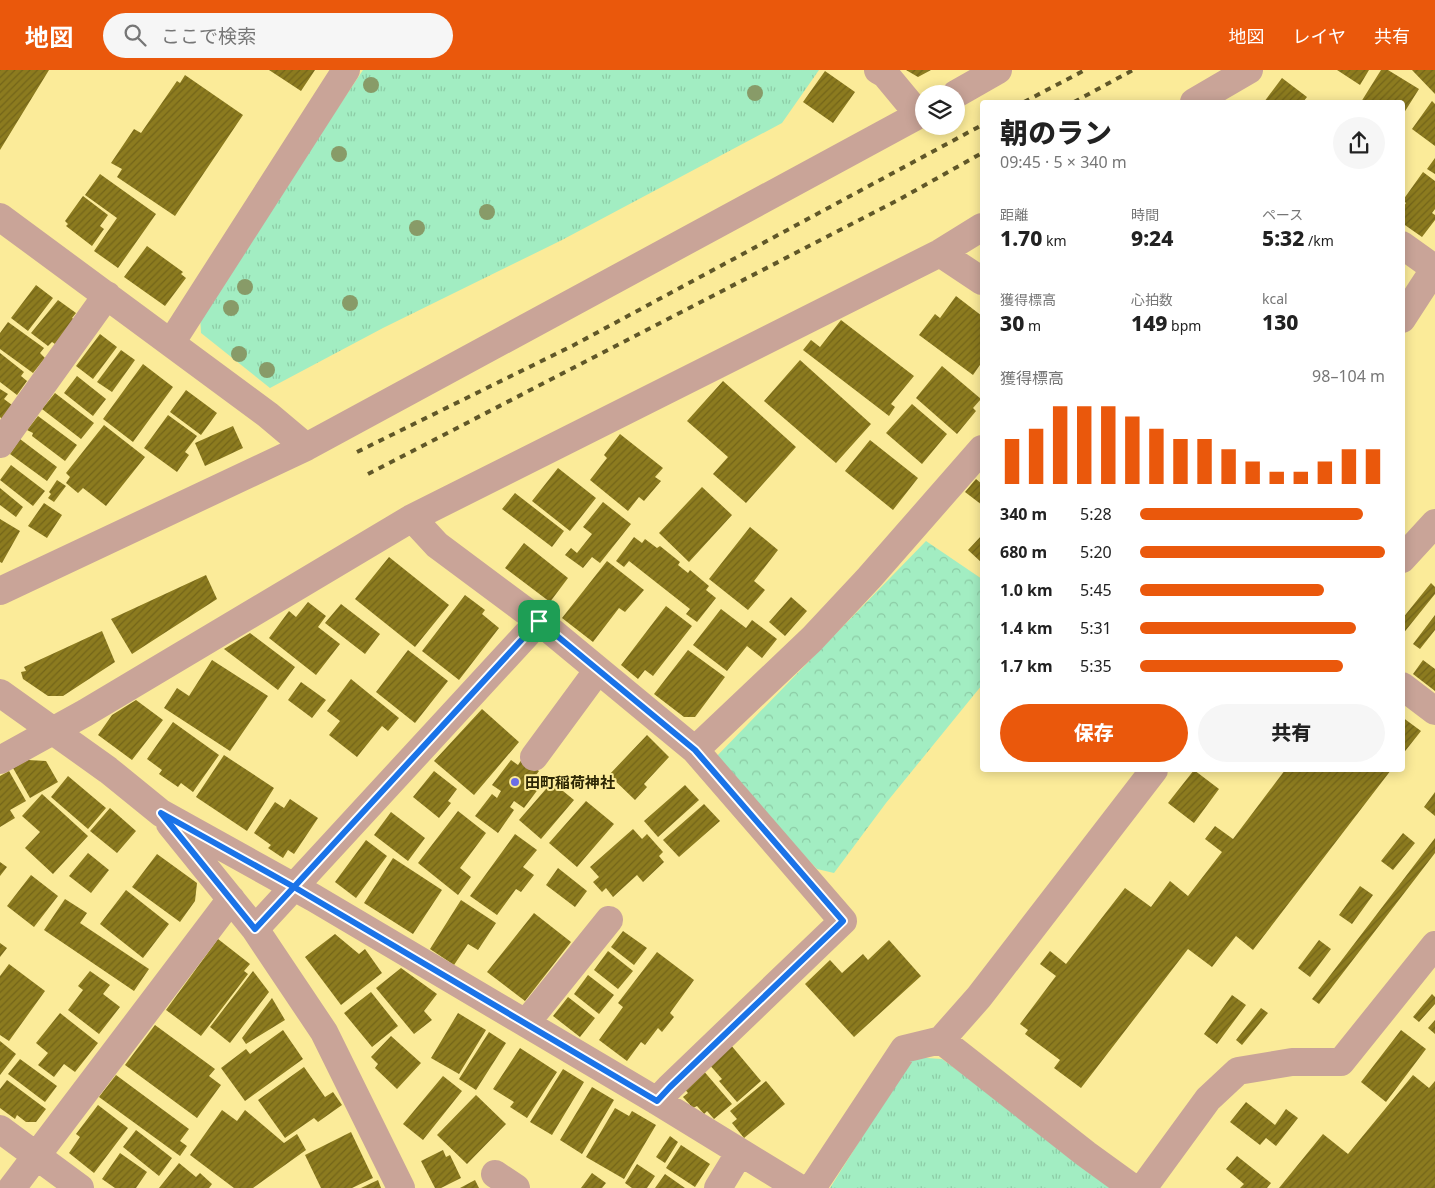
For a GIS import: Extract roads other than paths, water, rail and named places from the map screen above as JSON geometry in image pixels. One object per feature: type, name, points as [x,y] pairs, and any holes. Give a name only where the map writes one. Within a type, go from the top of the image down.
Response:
[{"type":"street","points":[[171,343],[346,70]]},
{"type":"street","points":[[878,70],[885,74],[915,106]]},
{"type":"street","points":[[965,89],[998,70]]},
{"type":"street","points":[[1205,100],[1250,70]]},
{"type":"street","points":[[0,591],[306,447],[915,116]]},
{"type":"street","points":[[0,217],[268,415],[306,447]]},
{"type":"street","points":[[0,760],[85,713],[412,518],[940,252],[980,229]]},
{"type":"street","points":[[1405,247],[1435,268],[1405,314]]},
{"type":"street","points":[[940,252],[980,280]]},
{"type":"street","points":[[0,444],[107,295]]},
{"type":"street","points":[[695,750],[812,639],[863,568],[980,451]]},
{"type":"street","points":[[412,518],[437,545],[539,621],[695,750],[843,921],[657,1101]]},
{"type":"street","points":[[1405,556],[1435,523]]},
{"type":"street","points":[[255,929],[539,621]]},
{"type":"street","points":[[534,756],[598,670]]},
{"type":"street","points":[[1405,688],[1435,712]]},
{"type":"street","points":[[0,693],[108,770],[161,813],[294,887],[526,1023],[799,1188]]},
{"type":"street","points":[[812,1188],[904,1049],[942,1040],[979,996],[1015,938],[1071,865],[1128,793],[1152,772]]},
{"type":"street","points":[[161,813],[255,929],[324,1032],[401,1188]]},
{"type":"street","points":[[12,1188],[231,899]]},
{"type":"street","points":[[526,1023],[609,920]]},
{"type":"street","points":[[1143,1188],[1208,1099],[1238,1071],[1292,1062],[1341,1062],[1435,945]]},
{"type":"street","points":[[942,1040],[1086,1154],[1133,1188]]},
{"type":"street","points":[[0,1129],[80,1188]]},
{"type":"street","points":[[718,1188],[740,1152]]},
{"type":"railway","points":[[1028,100],[1085,70]]},
{"type":"railway","points":[[1078,100],[1133,70]]},
{"type":"railway","points":[[357,452],[574,345],[980,126]]},
{"type":"railway","points":[[368,474],[900,199],[980,154]]},
{"type":"place","name":"田町稲荷神社","points":[[515,782]]}]
